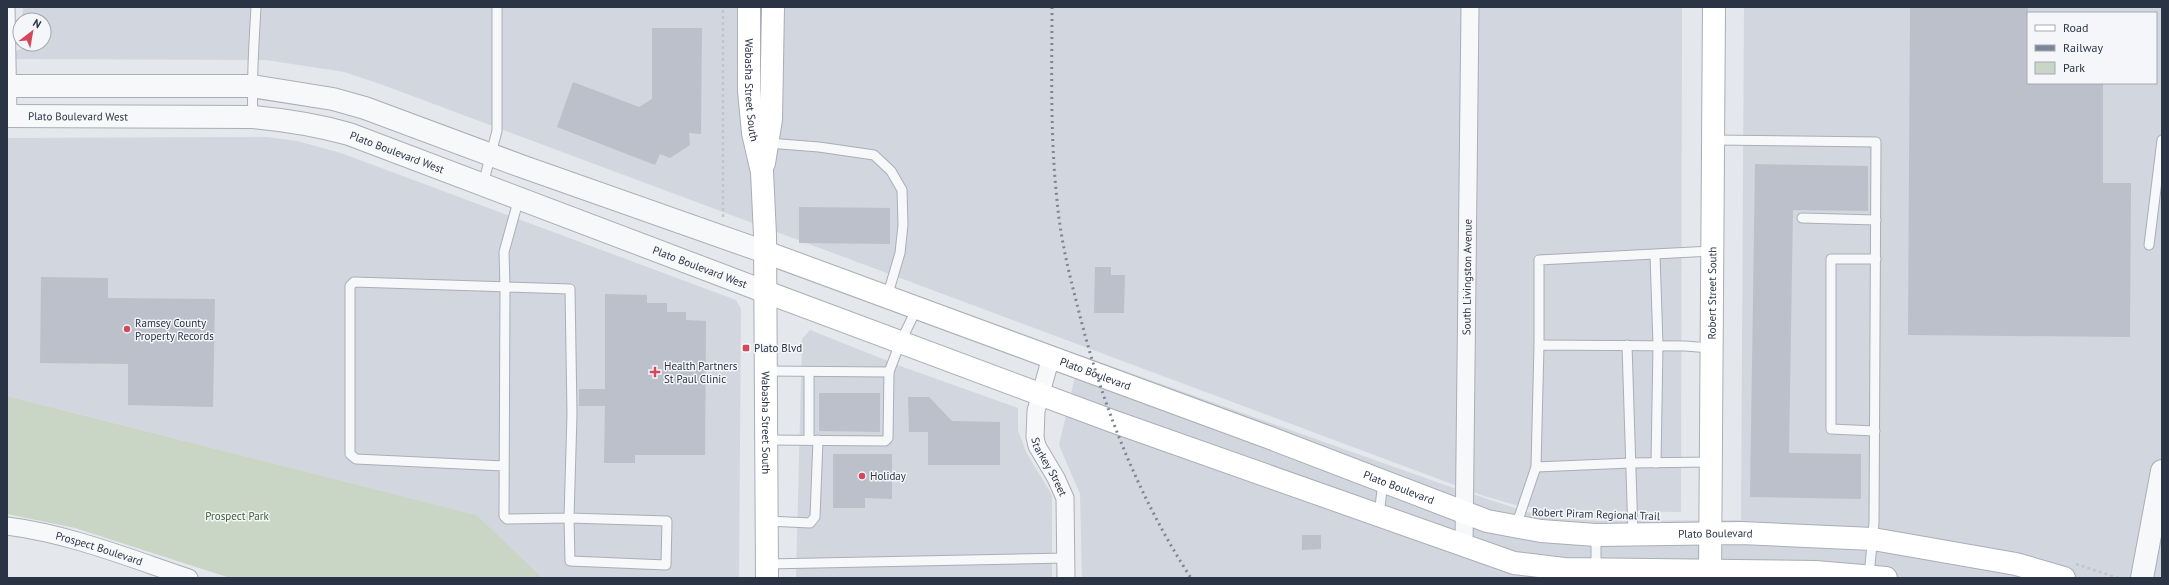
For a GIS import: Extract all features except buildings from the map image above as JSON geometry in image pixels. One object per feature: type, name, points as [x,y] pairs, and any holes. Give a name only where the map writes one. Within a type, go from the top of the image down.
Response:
[{"type":"main road","name":"Wabasha Street South","points":[[748,7],[750,105],[762,172],[765,252],[766,571]]},
{"type":"main road","name":"Wabasha Street South","points":[[762,172],[768,143],[772,103],[773,7]]},
{"type":"main road","name":"Robert Street South","points":[[1710,574],[1714,7]]},
{"type":"main road","name":"Plato Boulevard","points":[[765,252],[1273,439],[1464,513],[1516,527],[1596,535],[1710,533],[1797,534],[1873,540],[1995,560],[2064,578]]},
{"type":"main road","points":[[766,292],[1112,421],[1514,563],[1558,568],[1710,574],[1877,577]]},
{"type":"street","name":"South Livingston Avenue","points":[[1464,546],[1470,7]]},
{"type":"street","points":[[9,86],[252,86],[340,101],[365,108],[491,155],[765,252]]},
{"type":"street","name":"Plato Boulevard West","points":[[10,116],[253,117],[288,120],[349,134],[766,292]]},
{"type":"street","name":"Starkey Street","points":[[1051,357],[1040,393],[1034,424],[1037,446],[1056,478],[1064,498],[1066,578]]},
{"type":"street","points":[[2142,578],[2162,471]]},
{"type":"street","name":"Prospect Boulevard","points":[[7,526],[29,529],[76,540],[189,578]]},
{"type":"lane","points":[[10,7],[10,116]]},
{"type":"lane","points":[[253,117],[252,86],[256,7]]},
{"type":"lane","points":[[483,184],[497,131],[497,7]]},
{"type":"lane","points":[[1714,140],[1876,142],[1873,540],[1877,577]]},
{"type":"lane","points":[[2149,244],[2162,140]]},
{"type":"lane","points":[[768,143],[819,147],[874,155],[891,171],[902,190],[903,225],[900,254],[887,297]]},
{"type":"lane","points":[[504,466],[356,459],[350,454],[350,286],[354,282],[505,287],[570,289],[572,291],[572,414],[569,518],[570,561],[666,565],[667,521],[569,518],[507,519],[504,516],[505,287],[504,252],[519,198]]},
{"type":"lane","points":[[1802,218],[1876,220]]},
{"type":"lane","points":[[1516,527],[1536,467],[1539,345],[1539,260],[1712,251]]},
{"type":"lane","points":[[1655,255],[1658,346],[1656,463]]},
{"type":"lane","points":[[1875,431],[1831,429],[1831,259],[1876,259]]},
{"type":"lane","points":[[765,440],[885,441],[888,438],[890,372],[900,343],[917,308]]},
{"type":"lane","points":[[1539,345],[1627,345],[1711,348]]},
{"type":"lane","points":[[1627,345],[1634,534]]},
{"type":"lane","points":[[766,371],[890,372]]},
{"type":"lane","points":[[766,521],[810,523],[815,517],[809,372]]},
{"type":"lane","points":[[1536,467],[1631,463],[1711,462]]},
{"type":"lane","points":[[1379,516],[1384,482]]},
{"type":"lane","points":[[1596,535],[1596,569]]},
{"type":"lane","points":[[766,571],[1066,558]]},
{"type":"path","points":[[723,7],[723,217]]},
{"type":"shaded area","points":[[23,7],[1682,7],[1681,512],[1553,510],[1519,506],[1484,496],[383,85],[344,72],[266,60],[8,59],[8,138],[266,137],[297,141],[341,153],[736,300],[741,309],[739,578],[543,578],[477,515],[7,396],[7,54],[13,52],[52,52],[52,12],[23,12]]},
{"type":"shaded area","points":[[1744,7],[2162,7],[2162,578],[1082,578],[1080,494],[1059,445],[1080,355],[1442,484],[1545,518],[1600,521],[1741,520]]},
{"type":"shaded area","points":[[810,330],[903,367],[1018,408],[1018,430],[1026,452],[1052,495],[1052,578],[796,578],[802,339]]},
{"type":"green space","name":"Prospect Park","points":[[7,396],[477,515],[543,578],[230,578],[75,528],[7,514]]},
{"type":"railway","points":[[1052,7],[1053,152],[1058,213],[1070,278],[1086,340],[1122,446],[1154,514],[1191,578]]},
{"type":"place","name":"Ramsey County Property Records","points":[[127,329]]},
{"type":"place","name":"Plato Blvd","points":[[746,348]]},
{"type":"place","name":"Health Partners St Paul Clinic","points":[[655,372]]},
{"type":"place","name":"Holiday","points":[[862,476]]}]
